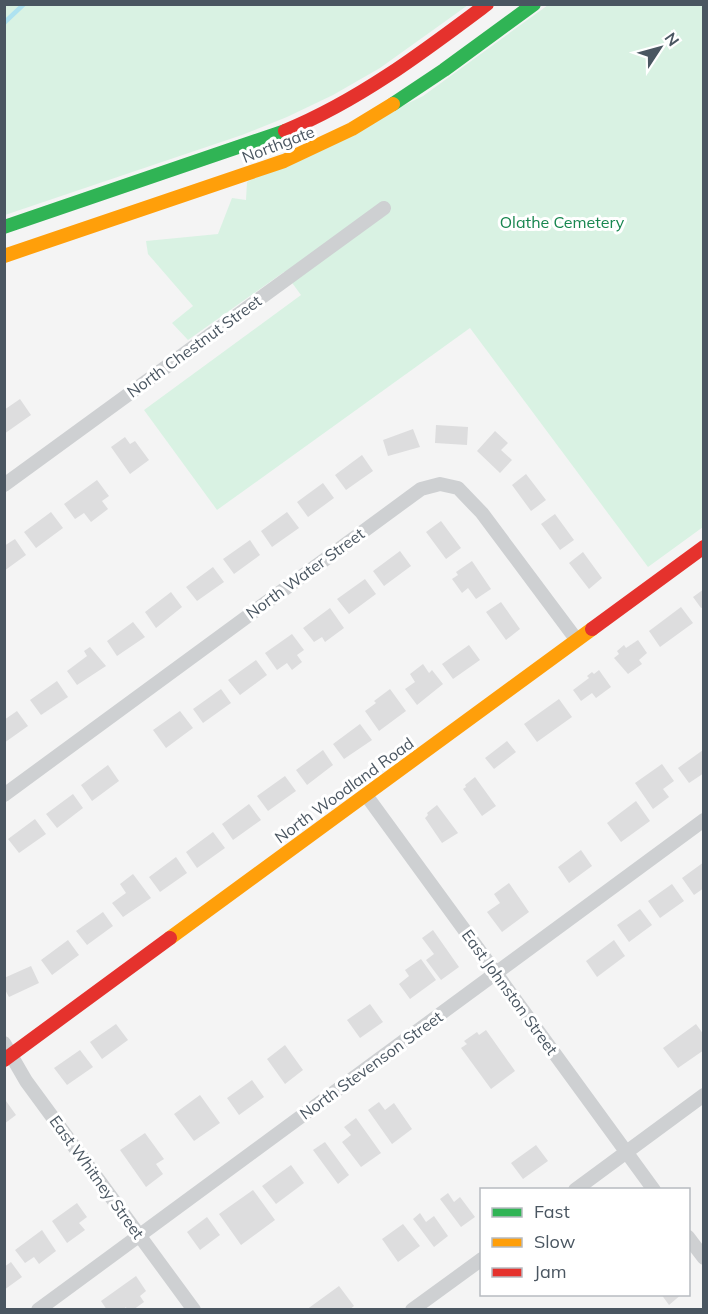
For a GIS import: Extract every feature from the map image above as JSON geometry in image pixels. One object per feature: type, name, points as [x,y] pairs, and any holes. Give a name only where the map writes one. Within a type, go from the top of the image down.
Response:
[{"type":"main road","name":"Northgate","points":[[4,227],[272,136],[309,121],[387,76],[487,4]]},
{"type":"main road","name":"Northgate","points":[[4,256],[284,161],[321,146],[407,97],[534,4]]},
{"type":"main road","name":"North Woodland Road","points":[[7,1052],[366,795],[704,547]]},
{"type":"street","name":"North Chestnut Street","points":[[4,485],[384,208]]},
{"type":"street","name":"North Water Street","points":[[4,795],[422,489],[440,484],[458,488],[482,513],[576,639]]},
{"type":"street","name":"East Johnston Street","points":[[366,795],[653,1188]]},
{"type":"street","name":"North Stevenson Street","points":[[38,1310],[704,820]]},
{"type":"street","name":"East Whitney Street","points":[[7,1052],[194,1310]]},
{"type":"street","points":[[578,1188],[704,1095]]},
{"type":"street","points":[[690,1240],[704,1258]]},
{"type":"street","points":[[412,1310],[480,1259]]},
{"type":"green space","points":[[4,5],[468,5],[380,68],[333,95],[287,117],[242,135],[5,215]]},
{"type":"green space","name":"Olathe Cemetery","points":[[548,5],[703,5],[703,527],[648,567],[470,328],[217,510],[144,410],[301,295],[284,272],[188,340],[172,323],[193,306],[148,254],[146,241],[218,234],[232,198],[246,200],[247,182],[423,96]]},
{"type":"building","points":[[20,399],[31,415],[4,434],[4,410]]},
{"type":"building","points":[[436,425],[468,427],[467,445],[435,443]]},
{"type":"building","points":[[413,429],[420,447],[388,456],[383,440]]},
{"type":"building","points":[[495,431],[508,443],[501,450],[512,460],[500,473],[477,451]]},
{"type":"building","points":[[125,437],[130,444],[135,441],[149,460],[130,474],[111,447]]},
{"type":"building","points":[[362,455],[373,471],[346,490],[335,475]]},
{"type":"building","points":[[526,474],[546,500],[531,511],[512,485]]},
{"type":"building","points":[[97,480],[109,496],[102,501],[108,509],[91,522],[84,513],[75,519],[64,504]]},
{"type":"building","points":[[323,483],[334,498],[308,517],[297,502]]},
{"type":"building","points":[[51,512],[63,528],[36,548],[24,532]]},
{"type":"building","points":[[287,512],[299,528],[272,547],[261,531]]},
{"type":"building","points":[[555,514],[574,540],[560,550],[541,524]]},
{"type":"building","points":[[441,521],[461,548],[446,559],[426,532]]},
{"type":"building","points":[[15,539],[26,555],[4,571],[4,546]]},
{"type":"building","points":[[250,540],[260,555],[234,574],[223,559]]},
{"type":"building","points":[[400,551],[411,566],[384,586],[373,571]]},
{"type":"building","points":[[583,552],[602,578],[589,589],[569,563]]},
{"type":"building","points":[[472,561],[491,589],[476,599],[468,588],[462,593],[452,579],[458,575],[456,572]]},
{"type":"building","points":[[213,567],[224,582],[197,601],[186,587]]},
{"type":"building","points":[[365,579],[376,594],[349,614],[337,599]]},
{"type":"building","points":[[704,589],[704,607],[701,608],[693,597]]},
{"type":"building","points":[[171,592],[182,607],[156,628],[145,612]]},
{"type":"building","points":[[501,602],[520,629],[506,640],[486,612]]},
{"type":"building","points":[[681,607],[693,623],[660,647],[649,631]]},
{"type":"building","points":[[330,608],[344,628],[325,642],[322,637],[314,642],[303,628]]},
{"type":"building","points":[[133,622],[145,637],[117,656],[107,641]]},
{"type":"building","points":[[292,634],[304,650],[297,655],[302,662],[292,670],[287,663],[277,670],[265,653]]},
{"type":"building","points":[[638,640],[647,653],[639,660],[642,664],[628,674],[614,658],[619,654],[617,651],[624,645],[626,648]]},
{"type":"building","points":[[469,645],[480,660],[453,679],[442,664]]},
{"type":"building","points":[[90,647],[106,666],[77,685],[67,671],[87,656],[84,651]]},
{"type":"building","points":[[256,660],[267,675],[240,695],[228,680]]},
{"type":"building","points":[[423,664],[429,673],[432,670],[443,684],[417,705],[405,689],[415,682],[410,674]]},
{"type":"building","points":[[599,670],[611,687],[596,698],[592,693],[581,701],[573,690],[589,678],[587,676],[592,672],[594,674]]},
{"type":"building","points":[[57,681],[68,697],[41,715],[30,700]]},
{"type":"building","points":[[221,689],[231,703],[203,723],[193,709]]},
{"type":"building","points":[[390,689],[406,711],[379,731],[365,711]]},
{"type":"building","points":[[559,699],[572,717],[537,742],[524,724]]},
{"type":"building","points":[[17,711],[28,726],[4,743],[4,720]]},
{"type":"building","points":[[180,711],[193,728],[166,748],[153,730]]},
{"type":"building","points":[[360,724],[372,740],[344,759],[333,744]]},
{"type":"building","points":[[507,741],[516,752],[494,769],[485,758]]},
{"type":"building","points":[[323,750],[333,765],[307,785],[296,770]]},
{"type":"building","points":[[703,750],[704,773],[689,783],[678,768]]},
{"type":"building","points":[[662,764],[674,781],[663,789],[669,797],[653,809],[635,783]]},
{"type":"building","points":[[108,765],[119,781],[92,801],[81,785]]},
{"type":"building","points":[[285,776],[296,791],[268,811],[257,796]]},
{"type":"building","points":[[475,777],[496,806],[482,816],[463,789]]},
{"type":"building","points":[[73,794],[83,808],[57,828],[46,814]]},
{"type":"building","points":[[636,801],[650,821],[621,842],[607,823]]},
{"type":"building","points":[[249,804],[261,820],[233,840],[222,824]]},
{"type":"building","points":[[437,805],[458,833],[442,843],[425,818],[427,813]]},
{"type":"building","points":[[35,819],[46,834],[19,853],[8,839]]},
{"type":"building","points":[[213,832],[225,848],[197,868],[186,852]]},
{"type":"building","points":[[581,850],[592,866],[569,883],[558,867]]},
{"type":"building","points":[[176,857],[187,873],[160,892],[149,877]]},
{"type":"building","points":[[704,862],[704,888],[694,895],[682,878]]},
{"type":"building","points":[[133,874],[151,898],[123,917],[112,903],[126,893],[120,884]]},
{"type":"building","points":[[509,883],[529,912],[502,932],[487,912],[500,903],[494,894]]},
{"type":"building","points":[[672,884],[684,901],[660,918],[648,901]]},
{"type":"building","points":[[640,909],[652,925],[629,942],[617,925]]},
{"type":"building","points":[[103,912],[113,926],[87,945],[76,931]]},
{"type":"building","points":[[433,930],[459,967],[441,980],[426,960],[434,954],[422,938]]},
{"type":"building","points":[[68,940],[79,955],[52,975],[41,960]]},
{"type":"building","points":[[614,940],[625,956],[597,977],[586,961]]},
{"type":"building","points":[[421,959],[436,980],[410,999],[399,984],[409,976],[405,970]]},
{"type":"building","points":[[31,966],[39,983],[9,997],[4,988],[4,978]]},
{"type":"building","points":[[370,1004],[383,1022],[360,1038],[347,1020]]},
{"type":"building","points":[[116,1024],[128,1040],[102,1059],[90,1042]]},
{"type":"building","points":[[696,1024],[704,1035],[704,1050],[678,1068],[663,1048]]},
{"type":"building","points":[[486,1030],[515,1071],[491,1089],[461,1048],[467,1044],[464,1041],[477,1032],[479,1035]]},
{"type":"building","points":[[285,1045],[303,1070],[285,1084],[267,1059]]},
{"type":"building","points":[[80,1050],[93,1067],[67,1085],[54,1068]]},
{"type":"building","points":[[252,1080],[264,1097],[239,1115],[227,1098]]},
{"type":"building","points":[[200,1095],[220,1123],[194,1141],[174,1114]]},
{"type":"building","points":[[6,1101],[16,1115],[4,1124],[4,1102]]},
{"type":"building","points":[[379,1102],[385,1110],[394,1103],[412,1129],[392,1144],[368,1110]]},
{"type":"building","points":[[356,1118],[381,1153],[361,1167],[342,1142],[351,1135],[344,1127]]},
{"type":"building","points":[[145,1133],[164,1159],[156,1164],[163,1174],[146,1187],[120,1150]]},
{"type":"building","points":[[325,1142],[349,1175],[338,1184],[313,1150]]},
{"type":"building","points":[[536,1145],[548,1161],[523,1179],[511,1163]]},
{"type":"building","points":[[291,1165],[304,1183],[276,1204],[262,1186]]},
{"type":"building","points":[[253,1190],[275,1220],[241,1245],[219,1214]]},
{"type":"building","points":[[448,1193],[454,1202],[460,1197],[475,1217],[461,1227],[440,1199]]},
{"type":"building","points":[[77,1203],[87,1217],[79,1223],[85,1230],[67,1243],[52,1221]]},
{"type":"building","points":[[420,1213],[426,1222],[434,1216],[448,1236],[434,1247],[413,1219]]},
{"type":"building","points":[[207,1217],[220,1235],[200,1250],[187,1232]]},
{"type":"building","points":[[403,1224],[420,1246],[398,1262],[382,1239]]},
{"type":"building","points":[[42,1230],[56,1251],[39,1264],[34,1257],[25,1263],[15,1250]]},
{"type":"building","points":[[11,1262],[22,1277],[4,1290],[4,1267]]},
{"type":"building","points":[[136,1276],[146,1291],[140,1296],[144,1302],[133,1310],[127,1310],[126,1307],[123,1310],[107,1310],[101,1301]]},
{"type":"building","points":[[339,1286],[354,1306],[349,1310],[306,1310]]},
{"type":"building","points":[[662,1296],[680,1296],[669,1305]]},
{"type":"waterway","points":[[4,23],[24,4]]},
{"type":"traffic: fast","points":[[393,104],[534,4]]},
{"type":"traffic: fast","points":[[4,227],[285,131]]},
{"type":"traffic: slow","points":[[4,256],[284,161],[352,129],[393,104]]},
{"type":"traffic: slow","points":[[170,938],[592,629]]},
{"type":"traffic: jam","points":[[285,131],[313,119],[365,90],[415,57],[487,4]]},
{"type":"traffic: jam","points":[[592,629],[704,547]]},
{"type":"traffic: jam","points":[[4,1060],[170,938]]}]
